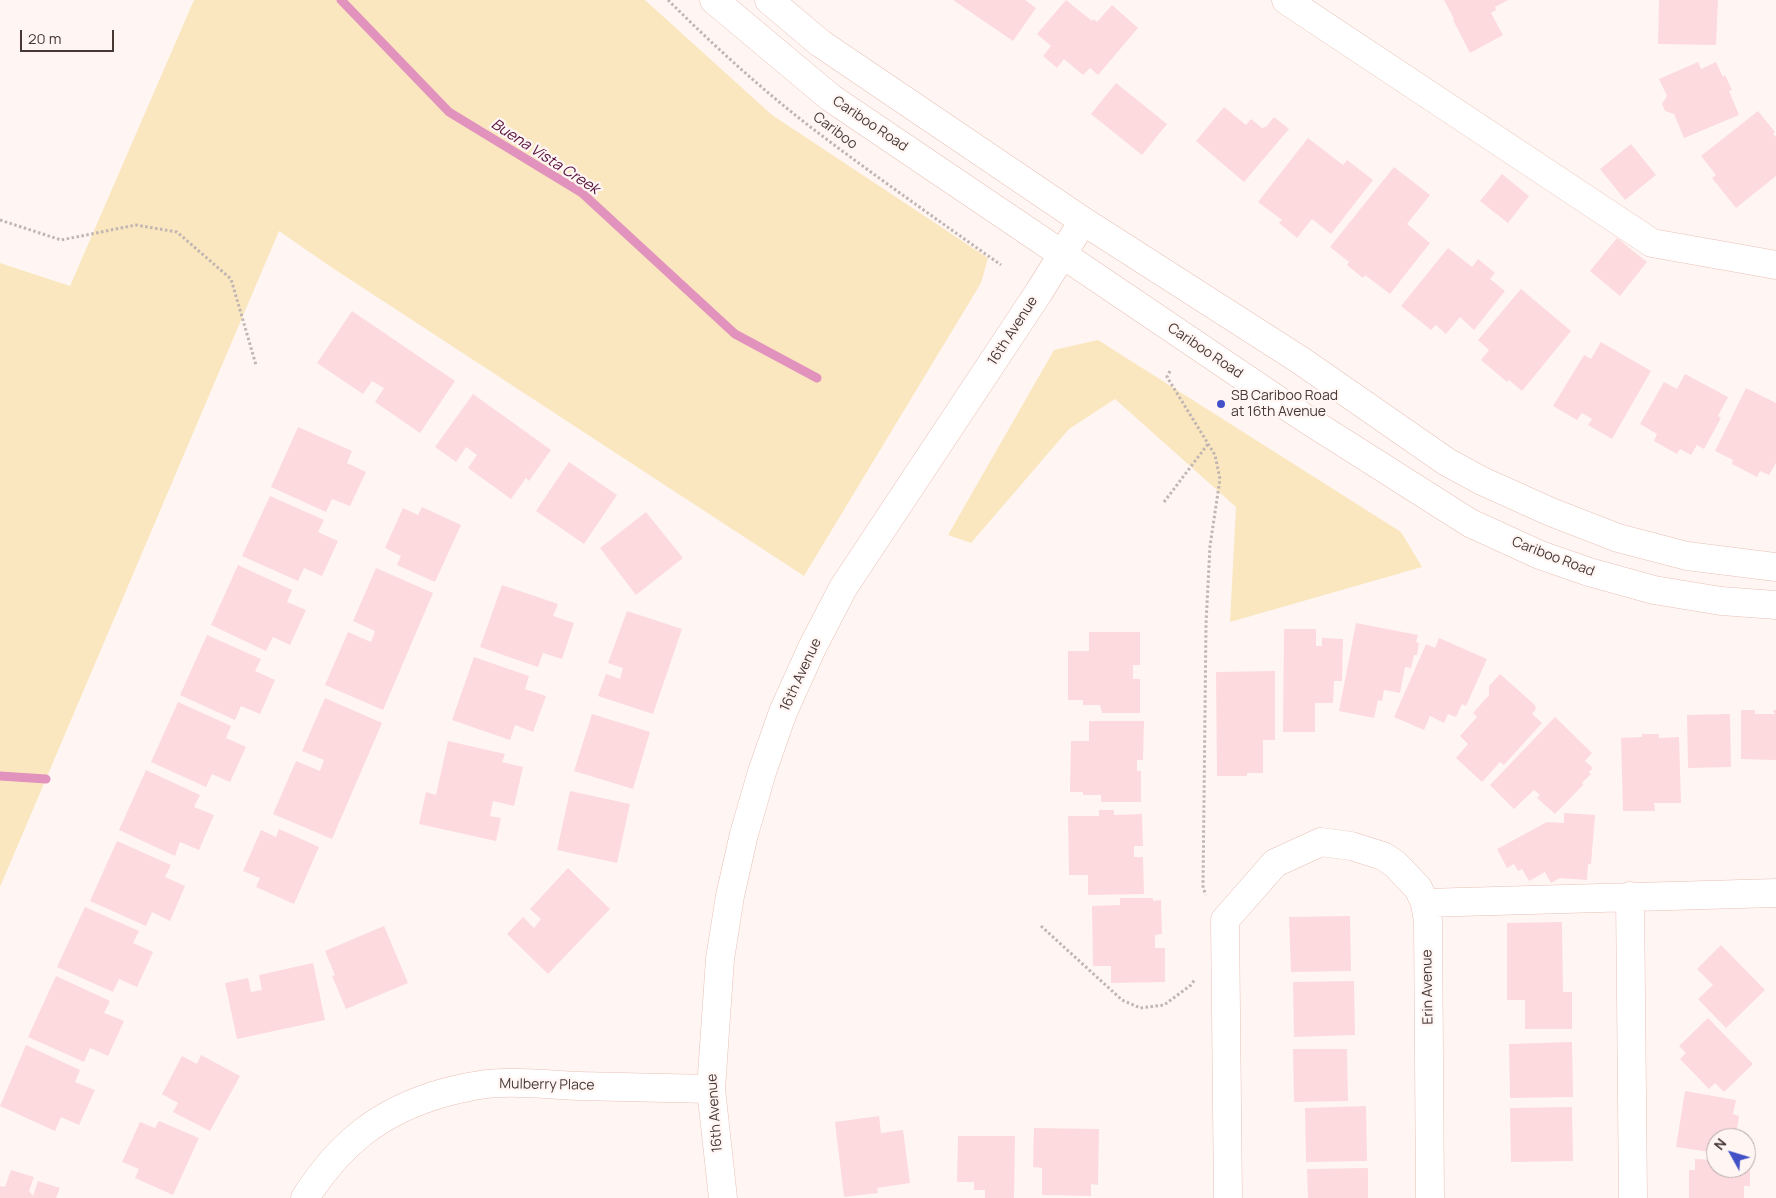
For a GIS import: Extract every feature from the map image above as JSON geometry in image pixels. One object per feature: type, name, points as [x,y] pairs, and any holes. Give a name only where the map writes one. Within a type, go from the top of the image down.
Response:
[{"type":"street","name":"Cariboo Road","points":[[714,0],[831,98],[1300,415],[1470,523],[1540,555],[1589,572],[1654,590],[1721,601],[1776,605]]},
{"type":"street","points":[[769,0],[820,43],[1083,221],[1300,360],[1446,462],[1482,481],[1551,512],[1618,538],[1687,556],[1776,567]]},
{"type":"street","points":[[1286,0],[1652,243],[1776,266]]},
{"type":"street","name":"16th Avenue","points":[[723,1198],[711,1089],[720,959],[730,896],[744,834],[762,772],[783,712],[812,648],[844,588],[1063,255],[1083,221]]},
{"type":"street","name":"Erin Avenue","points":[[1225,920],[1274,863],[1321,842],[1351,846],[1383,856],[1395,864],[1418,888],[1425,903],[1428,920],[1430,1198]]},
{"type":"street","points":[[1425,903],[1776,893]]},
{"type":"street","points":[[1630,896],[1632,1198]]},
{"type":"street","points":[[1225,920],[1228,1198]]},
{"type":"street","name":"Mulberry Place","points":[[305,1198],[334,1159],[355,1138],[375,1122],[423,1098],[463,1088],[502,1083],[711,1089]]},
{"type":"path","name":"Cariboo","points":[[668,0],[692,24],[750,75],[824,137],[1001,265]]},
{"type":"path","points":[[0,220],[61,240],[136,225],[177,232],[231,279],[256,365]]},
{"type":"path","points":[[1170,371],[1168,377],[1215,456],[1220,480],[1210,546],[1206,624],[1203,888],[1214,913],[1225,920]]},
{"type":"path","points":[[1164,502],[1208,444]]},
{"type":"path","points":[[1041,926],[1122,1000],[1140,1008],[1164,1005],[1191,986],[1196,978]]},
{"type":"shaded area","points":[[194,0],[645,0],[772,115],[988,258],[981,283],[804,576],[331,267],[279,231],[0,887],[0,263],[70,286]]},
{"type":"shaded area","points":[[1098,340],[1401,532],[1422,567],[1230,622],[1236,507],[1115,399],[1069,429],[971,543],[948,535],[1054,350]]},
{"type":"building","points":[[953,0],[1025,0],[1036,8],[1013,41]]},
{"type":"building","points":[[1066,0],[1092,21],[1094,19],[1097,22],[1112,5],[1138,28],[1098,75],[1090,68],[1083,75],[1064,59],[1057,68],[1043,56],[1051,46],[1037,34]]},
{"type":"building","points":[[1444,0],[1508,0],[1495,7],[1496,10],[1491,13],[1503,35],[1470,53]]},
{"type":"building","points":[[1659,0],[1718,0],[1716,45],[1658,44]]},
{"type":"building","points":[[1698,62],[1701,69],[1716,62],[1732,90],[1729,91],[1739,115],[1684,138],[1674,114],[1665,111],[1662,104],[1667,96],[1659,79]]},
{"type":"building","points":[[1116,83],[1167,124],[1142,155],[1091,114]]},
{"type":"building","points":[[1224,107],[1246,125],[1251,119],[1262,128],[1267,126],[1274,117],[1289,129],[1244,182],[1196,141]]},
{"type":"building","points":[[1758,111],[1775,132],[1773,134],[1776,137],[1776,176],[1736,208],[1712,178],[1716,175],[1701,156]]},
{"type":"building","points":[[1308,138],[1343,165],[1347,160],[1373,180],[1331,234],[1312,219],[1297,238],[1279,223],[1282,220],[1258,202]]},
{"type":"building","points":[[1631,144],[1656,175],[1625,200],[1600,169]]},
{"type":"building","points":[[1394,167],[1430,195],[1407,224],[1430,243],[1390,294],[1365,275],[1363,278],[1347,265],[1349,262],[1330,247]]},
{"type":"building","points":[[1502,174],[1529,196],[1508,223],[1480,201]]},
{"type":"building","points":[[1617,238],[1647,262],[1620,296],[1590,271]]},
{"type":"building","points":[[1448,248],[1472,267],[1478,259],[1495,273],[1490,279],[1505,291],[1474,330],[1460,317],[1446,334],[1436,325],[1431,330],[1401,306]]},
{"type":"building","points":[[1521,289],[1571,331],[1522,391],[1509,380],[1507,382],[1481,360],[1489,350],[1478,340]]},
{"type":"building","points":[[352,311],[455,381],[420,433],[375,402],[384,388],[372,381],[363,394],[317,363]]},
{"type":"building","points":[[1601,342],[1651,371],[1612,439],[1588,425],[1592,419],[1582,413],[1577,420],[1553,406],[1584,355],[1591,359]]},
{"type":"building","points":[[1685,374],[1728,397],[1718,416],[1721,418],[1704,449],[1697,445],[1691,455],[1680,449],[1677,454],[1654,441],[1657,434],[1640,424],[1664,382],[1677,389]]},
{"type":"building","points":[[1746,388],[1776,403],[1776,463],[1769,475],[1760,471],[1757,477],[1732,464],[1733,460],[1715,451]]},
{"type":"building","points":[[473,394],[551,450],[529,481],[526,478],[511,499],[468,468],[477,455],[466,447],[456,462],[435,447]]},
{"type":"building","points":[[298,427],[352,451],[347,463],[366,472],[350,506],[332,499],[326,512],[271,487]]},
{"type":"building","points":[[569,462],[617,495],[584,544],[536,511]]},
{"type":"building","points":[[270,496],[324,520],[318,532],[338,541],[322,576],[304,568],[298,581],[242,556]]},
{"type":"building","points":[[422,507],[461,525],[435,582],[397,565],[401,556],[385,548],[403,508],[418,515]]},
{"type":"building","points":[[646,512],[683,558],[636,595],[600,548]]},
{"type":"building","points":[[238,565],[292,590],[287,602],[306,610],[290,645],[273,637],[266,651],[211,625]]},
{"type":"building","points":[[376,568],[433,593],[383,710],[325,685],[348,632],[371,642],[375,631],[353,621]]},
{"type":"building","points":[[502,585],[558,604],[553,616],[574,623],[562,659],[543,653],[538,667],[480,647]]},
{"type":"building","points":[[627,611],[682,629],[653,714],[598,696],[606,674],[620,679],[623,668],[608,663]]},
{"type":"building","points":[[1356,623],[1418,635],[1416,642],[1419,643],[1417,655],[1414,655],[1411,668],[1405,667],[1400,693],[1384,690],[1382,701],[1378,700],[1374,718],[1339,711]]},
{"type":"building","points":[[1284,629],[1316,629],[1316,646],[1322,646],[1322,638],[1343,639],[1342,681],[1334,681],[1333,703],[1315,703],[1315,732],[1283,732]]},
{"type":"building","points":[[1089,632],[1140,632],[1140,665],[1133,665],[1133,679],[1140,679],[1140,713],[1102,713],[1100,705],[1083,705],[1083,700],[1068,700],[1068,651],[1089,651]]},
{"type":"building","points":[[207,635],[261,659],[255,671],[275,680],[260,714],[241,706],[235,720],[180,695]]},
{"type":"building","points":[[1439,638],[1487,659],[1466,706],[1462,704],[1456,717],[1448,714],[1444,723],[1430,716],[1424,730],[1394,717],[1426,644],[1435,648]]},
{"type":"building","points":[[474,657],[529,676],[525,689],[546,696],[533,732],[515,725],[510,740],[452,720]]},
{"type":"building","points":[[1275,671],[1275,740],[1263,740],[1263,773],[1247,773],[1247,776],[1217,776],[1216,672]]},
{"type":"building","points":[[1500,674],[1535,705],[1536,709],[1532,714],[1542,723],[1504,765],[1500,762],[1482,782],[1456,758],[1468,744],[1460,736],[1477,717],[1473,713],[1489,695],[1489,686]]},
{"type":"building","points":[[325,698],[382,723],[332,839],[273,814],[296,761],[320,771],[324,760],[302,751]]},
{"type":"building","points":[[178,702],[231,726],[226,738],[246,747],[230,782],[212,774],[206,787],[151,762]]},
{"type":"building","points":[[1741,710],[1755,710],[1755,714],[1775,714],[1773,710],[1776,710],[1776,760],[1741,759]]},
{"type":"building","points":[[592,714],[650,732],[633,789],[574,771]]},
{"type":"building","points":[[1730,714],[1731,767],[1688,768],[1687,715]]},
{"type":"building","points":[[1555,717],[1592,753],[1585,761],[1593,768],[1589,772],[1591,774],[1555,814],[1537,798],[1540,795],[1534,790],[1514,809],[1490,785]]},
{"type":"building","points":[[1089,721],[1144,721],[1143,760],[1137,760],[1137,771],[1141,771],[1141,802],[1101,802],[1101,795],[1083,795],[1083,792],[1070,792],[1071,741],[1089,741]]},
{"type":"building","points":[[1642,734],[1659,734],[1659,738],[1679,737],[1681,803],[1654,803],[1655,811],[1623,811],[1621,738],[1642,737]]},
{"type":"building","points":[[448,741],[505,754],[502,762],[523,767],[514,806],[493,801],[490,816],[501,818],[496,841],[419,824],[426,792],[436,795]]},
{"type":"building","points":[[146,770],[200,795],[194,807],[214,815],[199,850],[180,842],[175,856],[119,830]]},
{"type":"building","points":[[570,791],[630,804],[617,863],[557,850]]},
{"type":"building","points":[[1099,810],[1114,810],[1114,815],[1142,814],[1143,846],[1134,846],[1134,857],[1143,857],[1144,894],[1088,895],[1088,875],[1069,875],[1068,816],[1099,816]]},
{"type":"building","points":[[1564,813],[1595,815],[1591,864],[1588,864],[1587,880],[1560,878],[1551,883],[1545,872],[1529,881],[1522,869],[1518,871],[1514,864],[1507,868],[1497,849],[1547,822],[1564,823]]},
{"type":"building","points":[[279,829],[319,847],[294,904],[256,887],[260,878],[243,871],[261,830],[276,837]]},
{"type":"building","points":[[117,841],[171,865],[165,877],[185,886],[170,921],[152,912],[146,926],[90,901]]},
{"type":"building","points":[[568,868],[610,909],[548,974],[507,934],[523,917],[534,928],[541,919],[530,909]]},
{"type":"building","points":[[1120,898],[1153,898],[1153,901],[1161,900],[1162,934],[1155,935],[1155,948],[1165,948],[1165,982],[1111,983],[1111,966],[1093,966],[1092,906],[1120,905]]},
{"type":"building","points":[[85,907],[139,931],[133,943],[153,952],[137,987],[119,979],[113,992],[57,967]]},
{"type":"building","points":[[1350,916],[1351,971],[1291,972],[1289,917]]},
{"type":"building","points":[[1562,922],[1563,992],[1572,992],[1572,1029],[1525,1029],[1525,1000],[1507,1000],[1507,923]]},
{"type":"building","points":[[384,926],[408,983],[346,1009],[332,976],[335,975],[325,951]]},
{"type":"building","points":[[1721,945],[1765,990],[1726,1028],[1698,999],[1713,985],[1697,969]]},
{"type":"building","points":[[313,963],[325,1020],[237,1039],[225,983],[248,978],[251,992],[262,990],[259,975]]},
{"type":"building","points":[[56,976],[110,1001],[104,1013],[124,1021],[108,1056],[90,1048],[84,1062],[28,1037]]},
{"type":"building","points":[[1354,981],[1355,1035],[1294,1037],[1293,982]]},
{"type":"building","points":[[1708,1018],[1753,1064],[1724,1092],[1715,1083],[1709,1089],[1680,1059],[1686,1053],[1679,1046]]},
{"type":"building","points":[[1572,1042],[1573,1097],[1510,1098],[1509,1044]]},
{"type":"building","points":[[26,1045],[80,1070],[75,1082],[95,1090],[79,1125],[61,1117],[55,1131],[0,1106]]},
{"type":"building","points":[[1293,1049],[1347,1049],[1348,1101],[1294,1102]]},
{"type":"building","points":[[201,1055],[240,1076],[210,1131],[173,1112],[178,1103],[162,1094],[182,1056],[197,1064]]},
{"type":"building","points":[[1685,1091],[1736,1100],[1733,1114],[1739,1116],[1737,1128],[1706,1128],[1706,1152],[1676,1147]]},
{"type":"building","points":[[1366,1106],[1367,1161],[1306,1162],[1305,1108]]},
{"type":"building","points":[[1572,1107],[1573,1161],[1511,1162],[1510,1108]]},
{"type":"building","points":[[879,1116],[881,1133],[903,1130],[910,1183],[877,1188],[878,1193],[844,1197],[835,1122]]},
{"type":"building","points":[[159,1121],[199,1138],[173,1195],[135,1178],[139,1169],[122,1162],[140,1122],[155,1128]]},
{"type":"building","points":[[1034,1128],[1099,1129],[1098,1185],[1091,1184],[1091,1196],[1042,1195],[1042,1168],[1033,1167]]},
{"type":"building","points":[[958,1136],[1015,1136],[1014,1198],[985,1198],[985,1190],[974,1190],[974,1182],[957,1182]]},
{"type":"building","points":[[1695,1159],[1706,1160],[1706,1178],[1750,1178],[1750,1186],[1744,1186],[1744,1198],[1689,1198],[1689,1170],[1695,1170]]},
{"type":"building","points":[[1368,1168],[1368,1198],[1308,1198],[1307,1169]]},
{"type":"building","points":[[11,1170],[34,1177],[29,1191],[33,1196],[38,1181],[60,1188],[56,1198],[0,1198],[0,1186],[5,1187]]},
{"type":"waterway","name":"Buena Vista Creek","points":[[341,0],[449,112],[582,193],[735,334],[817,378]]},
{"type":"waterway","points":[[0,776],[46,779]]},
{"type":"place","name":"SB Cariboo Road at 16th Avenue","points":[[1221,404]]}]
